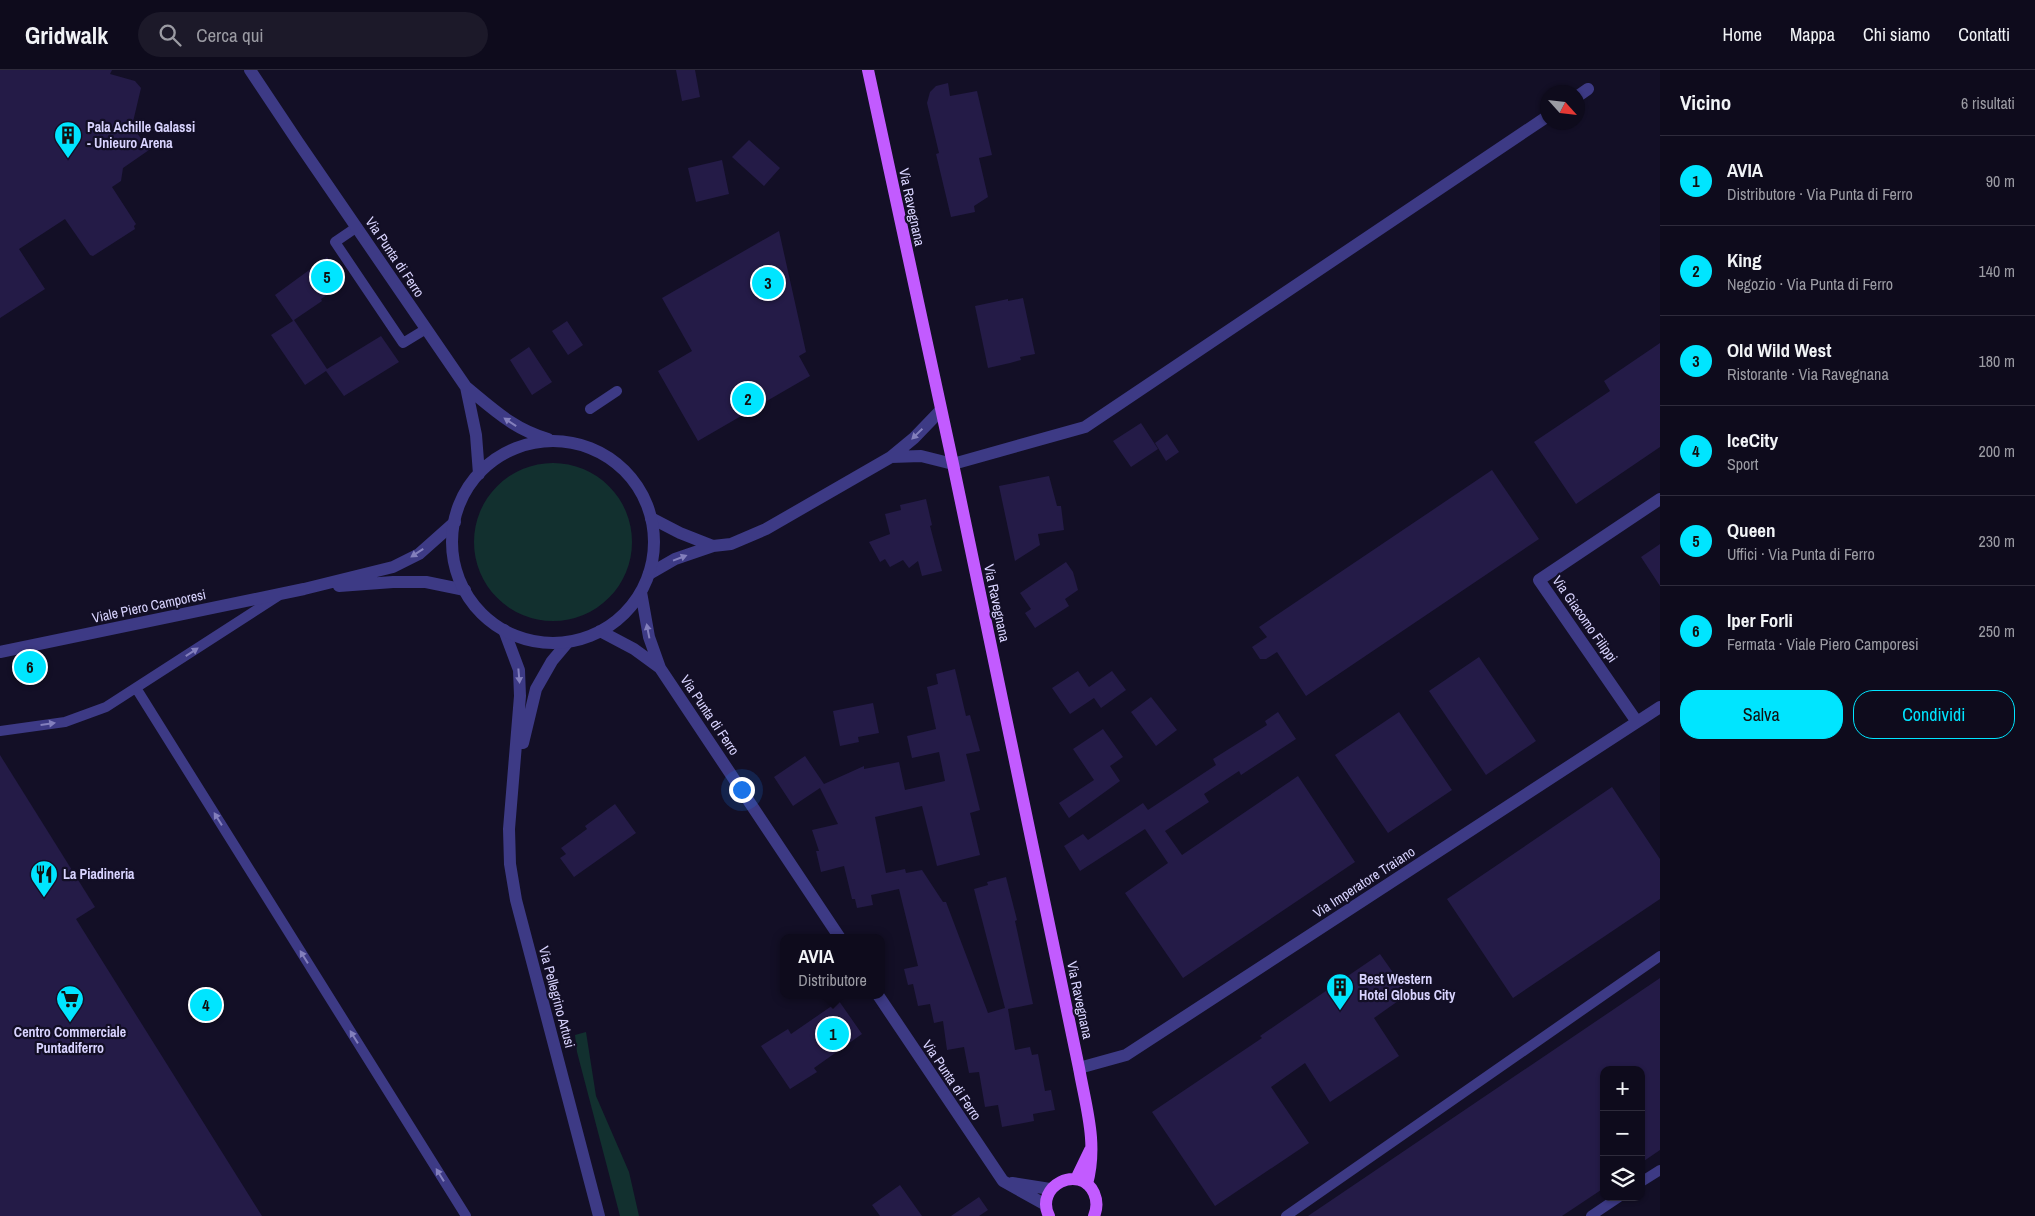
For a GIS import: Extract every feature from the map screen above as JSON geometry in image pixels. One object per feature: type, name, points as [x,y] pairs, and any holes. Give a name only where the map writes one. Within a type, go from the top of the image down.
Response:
[{"type":"main road","name":"Via Ravegnana","points":[[868,70],[953,464],[1079,1068],[1093,1143],[1091,1170],[1081,1181]]},
{"type":"main road","points":[[1047,1210],[1047,1196],[1050,1189],[1062,1180],[1081,1181],[1093,1190],[1096,1197],[1097,1206],[1094,1216]]},
{"type":"street","name":"Via Punta di Ferro","points":[[250,70],[466,387],[476,435],[479,474]]},
{"type":"street","points":[[891,457],[921,456],[953,464],[1085,426],[1540,121]]},
{"type":"street","points":[[466,387],[529,434],[555,441],[580,444],[602,453],[617,463],[638,487],[651,518],[654,534],[654,553],[649,574],[641,592],[622,616],[600,632],[585,638],[568,642],[549,643],[532,641],[504,630],[486,618],[474,605],[458,575],[452,541],[454,522],[464,495],[479,474],[498,458],[520,446],[536,442],[555,441]]},
{"type":"street","points":[[649,574],[675,559],[713,546],[731,544],[766,529],[891,457],[914,438],[941,410]]},
{"type":"street","name":"Via Giacomo Filippi","points":[[1637,722],[1539,580],[1660,498]]},
{"type":"street","points":[[651,518],[680,533],[713,546]]},
{"type":"street","name":"Viale Piero Camporesi","points":[[0,652],[282,594],[393,567],[419,554],[454,522]]},
{"type":"street","name":"Viale Piero Camporesi","points":[[304,589],[417,582],[465,590]]},
{"type":"street","points":[[641,592],[649,636],[660,668]]},
{"type":"street","points":[[504,630],[512,650],[519,678],[520,696],[514,782]]},
{"type":"street","name":"Via Punta di Ferro","points":[[600,632],[634,649],[660,668],[837,934]]},
{"type":"street","points":[[514,782],[536,689],[552,661],[568,642]]},
{"type":"street","name":"Via Imperatore Traiano","points":[[1079,1068],[1126,1055],[1660,706]]},
{"type":"street","name":"Via Pellegrino Artusi","points":[[514,782],[509,828],[510,864],[516,900],[599,1216]]},
{"type":"street","name":"Via Punta di Ferro","points":[[881,999],[1002,1181],[1047,1210]]},
{"type":"street","points":[[1002,1181],[1050,1189]]},
{"type":"lane","points":[[357,227],[335,242],[403,344],[426,329]]},
{"type":"lane","points":[[590,409],[617,391]]},
{"type":"lane","points":[[0,731],[65,722],[106,707],[282,594]]},
{"type":"lane","points":[[136,688],[466,1216]]},
{"type":"lane","points":[[1286,1216],[1660,956]]},
{"type":"lane","points":[[1645,1179],[1660,1170]]},
{"type":"lane","points":[[1591,1216],[1613,1201]]},
{"type":"green space","points":[[561,463],[576,466],[590,472],[609,486],[619,498],[629,519],[632,542],[629,565],[619,586],[609,598],[597,608],[576,618],[561,621],[545,621],[530,618],[509,608],[487,586],[475,558],[474,534],[477,519],[487,498],[509,476],[537,464]]},
{"type":"green space","points":[[586,1032],[596,1096],[629,1172],[639,1216],[620,1216],[577,1052],[575,1035]]},
{"type":"building","name":"Pala Achille Galassi - Unieuro Arena","points":[[0,70],[112,70],[110,74],[135,81],[141,88],[132,126],[149,150],[123,168],[121,181],[112,187],[136,224],[134,226],[135,229],[93,256],[90,255],[65,219],[19,249],[45,289],[0,318]]},
{"type":"building","points":[[676,70],[695,70],[700,97],[682,101]]},
{"type":"building","points":[[948,83],[950,96],[977,91],[992,155],[979,158],[988,197],[974,206],[975,212],[951,217],[936,154],[939,153],[927,103],[930,92],[936,86]]},
{"type":"building","points":[[749,140],[780,168],[764,186],[732,157]]},
{"type":"building","points":[[722,160],[729,194],[696,202],[688,168]]},
{"type":"building","points":[[779,231],[806,352],[799,356],[810,376],[698,441],[658,371],[692,351],[662,298]]},
{"type":"building","points":[[327,257],[345,283],[294,320],[327,369],[381,336],[399,362],[344,396],[326,371],[305,385],[271,335],[293,321],[275,295]]},
{"type":"building","points":[[1023,298],[1035,354],[1020,357],[1021,360],[988,368],[975,306]]},
{"type":"building","points":[[567,321],[583,345],[568,355],[552,331]]},
{"type":"building","points":[[1660,343],[1660,447],[1576,504],[1534,442],[1610,391],[1604,381]]},
{"type":"building","points":[[529,347],[552,382],[532,395],[510,360]]},
{"type":"building","points":[[1141,423],[1158,449],[1131,467],[1113,441]]},
{"type":"building","points":[[1167,434],[1179,452],[1166,461],[1155,443]]},
{"type":"building","points":[[1492,470],[1539,539],[1306,696],[1277,652],[1266,659],[1260,659],[1252,647],[1267,637],[1259,627]]},
{"type":"building","points":[[1049,476],[1057,506],[1061,506],[1064,530],[1038,534],[1040,545],[1015,561],[999,486]]},
{"type":"building","points":[[926,499],[932,525],[930,526],[942,571],[922,576],[918,561],[909,568],[903,560],[890,567],[885,559],[880,562],[869,542],[890,534],[885,514],[901,510],[900,505]]},
{"type":"building","points":[[1660,544],[1660,586],[1641,557]]},
{"type":"building","points":[[1066,562],[1073,572],[1078,590],[1065,599],[1069,606],[1035,628],[1025,613],[1031,609],[1020,593]]},
{"type":"building","points":[[1479,657],[1536,741],[1486,775],[1429,691]]},
{"type":"building","points":[[955,669],[966,716],[970,715],[980,751],[966,754],[980,810],[970,813],[980,855],[937,866],[922,806],[875,817],[886,873],[905,869],[906,873],[922,870],[943,902],[946,902],[988,1013],[1005,1008],[974,889],[988,885],[987,882],[1006,877],[1017,920],[1015,921],[1033,1004],[1008,1009],[1015,1050],[1030,1047],[1032,1055],[1038,1054],[1045,1091],[1051,1090],[1055,1110],[1033,1114],[1034,1121],[1002,1127],[998,1105],[985,1107],[979,1072],[969,1073],[964,1047],[947,1050],[943,1021],[934,1023],[930,1004],[918,1006],[913,984],[908,985],[904,969],[918,966],[899,889],[871,895],[873,905],[857,908],[855,899],[852,899],[844,866],[821,872],[816,851],[819,851],[812,830],[838,824],[820,788],[793,806],[774,777],[805,756],[824,784],[864,766],[864,769],[899,762],[905,790],[945,781],[939,752],[912,758],[907,736],[936,729],[927,687],[938,684],[936,674]]},
{"type":"building","points":[[1078,671],[1089,687],[1112,671],[1126,690],[1101,708],[1094,698],[1070,714],[1052,688]]},
{"type":"building","points":[[1151,697],[1177,730],[1156,746],[1131,712]]},
{"type":"building","points":[[873,703],[879,733],[858,737],[859,742],[840,746],[833,711]]},
{"type":"building","points":[[1278,712],[1296,739],[1241,775],[1239,771],[1204,794],[1209,802],[1165,831],[1182,855],[1298,776],[1355,862],[1183,978],[1125,893],[1168,863],[1145,829],[1080,871],[1064,846],[1083,834],[1088,840],[1143,803],[1148,810],[1216,765],[1213,759],[1267,725],[1265,721]]},
{"type":"building","points":[[1399,712],[1452,790],[1388,833],[1335,755]]},
{"type":"building","points":[[1103,729],[1123,757],[1110,766],[1120,781],[1069,818],[1059,803],[1094,780],[1073,749]]},
{"type":"building","name":"Centro Commerciale Puntadiferro","points":[[0,755],[95,907],[76,919],[262,1216],[0,1216]]},
{"type":"building","points":[[1612,787],[1660,859],[1660,899],[1513,998],[1447,899]]},
{"type":"building","points":[[615,804],[636,833],[574,877],[560,858],[566,854],[561,848],[587,829],[585,826]]},
{"type":"building","points":[[1380,954],[1408,994],[1374,1018],[1399,1056],[1330,1102],[1305,1063],[1271,1087],[1309,1143],[1215,1206],[1152,1112],[1262,1038],[1260,1036]]},
{"type":"building","points":[[1660,978],[1660,1150],[1645,1160],[1645,1066],[1600,1066],[1600,1191],[1562,1216],[1308,1216]]},
{"type":"building","points":[[839,1001],[862,1034],[814,1068],[817,1072],[790,1089],[761,1046],[788,1029],[791,1034]]},
{"type":"building","points":[[900,1185],[922,1216],[880,1216],[872,1205]]},
{"type":"building","points":[[979,1197],[988,1210],[979,1216],[951,1216]]},
{"type":"place","name":"Pala Achille Galassi - Unieuro Arena","points":[[68,159]]},
{"type":"place","name":"Queen","points":[[327,277]]},
{"type":"place","name":"Old Wild West","points":[[768,283]]},
{"type":"place","name":"King","points":[[748,399]]},
{"type":"place","name":"Iper Forli","points":[[30,667]]},
{"type":"place","name":"La Piadineria","points":[[44,898]]},
{"type":"place","name":"IceCity","points":[[206,1005]]},
{"type":"place","name":"Best Western Hotel Globus City","points":[[1340,1011]]},
{"type":"place","name":"Centro Commerciale Puntadiferro","points":[[70,1023]]},
{"type":"place","name":"AVIA","points":[[833,1034]]}]
